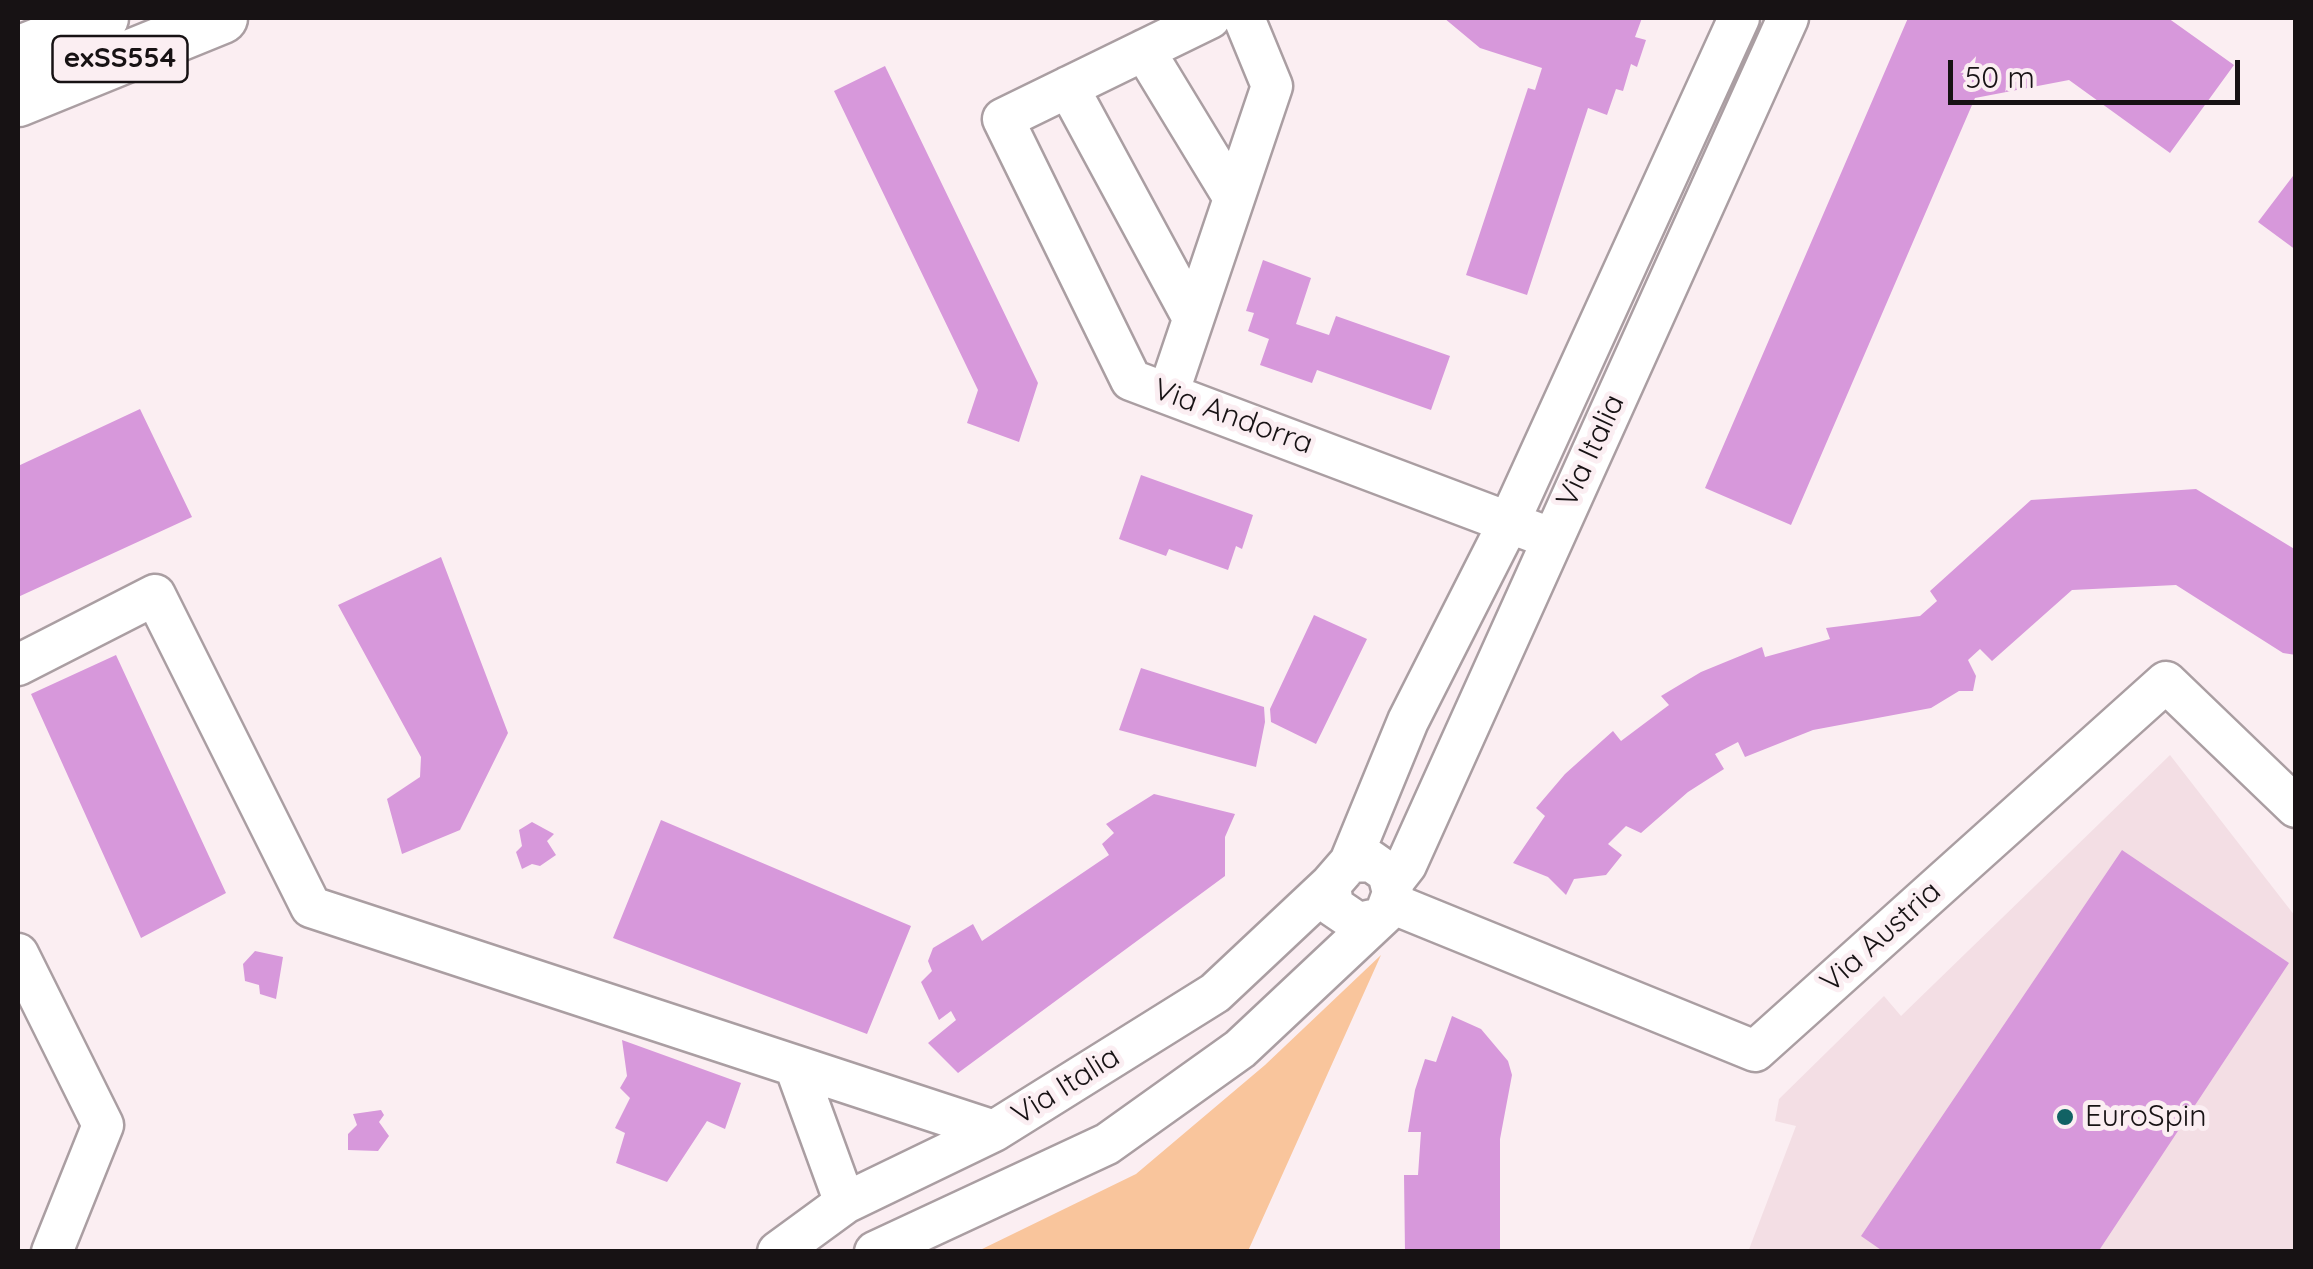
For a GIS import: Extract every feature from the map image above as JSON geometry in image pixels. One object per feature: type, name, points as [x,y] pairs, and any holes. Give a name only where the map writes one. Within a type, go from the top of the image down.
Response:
[{"type":"main road","name":"exSS554","points":[[18,52],[103,18]]},
{"type":"main road","name":"exSS554","points":[[18,101],[222,18]]},
{"type":"street","points":[[1193,318],[1068,86],[1210,18]]},
{"type":"street","points":[[1168,391],[1272,86],[1244,18]]},
{"type":"street","name":"Via Italia","points":[[778,1252],[845,1203],[994,1131],[1214,994],[1340,874],[1408,721],[1509,522],[1740,18]]},
{"type":"street","name":"Via Italia","points":[[874,1252],[1107,1144],[1240,1049],[1387,902],[1550,538],[1722,171],[1788,18]]},
{"type":"street","points":[[1144,50],[1234,198]]},
{"type":"street","name":"Via Andorra","points":[[1068,86],[1003,119],[1131,380],[1550,538]]},
{"type":"street","points":[[18,665],[155,595],[311,907],[609,1001],[994,1131]]},
{"type":"street","name":"Via Austria","points":[[1387,902],[1755,1051],[2166,682],[2296,807]]},
{"type":"street","points":[[1371,861],[1387,902],[1368,923],[1348,920],[1333,906],[1340,874],[1371,861]]},
{"type":"street","points":[[18,954],[102,1125],[52,1252]]},
{"type":"street","points":[[795,1066],[845,1203]]},
{"type":"shaded area","points":[[2170,755],[2295,916],[2295,1251],[1748,1252],[1796,1126],[1775,1121],[1779,1099],[1884,996],[1901,1016]]},
{"type":"shaded area","points":[[1381,955],[1248,1251],[978,1251],[1136,1174],[1265,1065]]},
{"type":"building","points":[[1444,18],[1642,18],[1635,37],[1646,40],[1637,67],[1631,64],[1623,91],[1616,89],[1607,115],[1588,108],[1527,295],[1466,275],[1528,88],[1535,90],[1542,68],[1480,48]]},
{"type":"building","points":[[1908,18],[2168,18],[2234,65],[2170,153],[2069,80],[1975,98],[1791,525],[1705,488]]},
{"type":"building","points":[[885,66],[1038,383],[1019,442],[967,423],[978,390],[834,91]]},
{"type":"building","points":[[2296,172],[2296,250],[2258,222]]},
{"type":"building","points":[[1263,260],[1311,278],[1296,324],[1329,335],[1336,316],[1450,356],[1431,410],[1317,370],[1312,383],[1260,365],[1269,339],[1248,331],[1254,313],[1246,311]]},
{"type":"building","points":[[140,409],[192,517],[18,597],[18,466]]},
{"type":"building","points":[[1141,475],[1253,515],[1242,549],[1236,546],[1228,570],[1169,549],[1166,556],[1119,539]]},
{"type":"building","points":[[2196,489],[2296,550],[2296,655],[2283,653],[2176,585],[2072,590],[1992,661],[1980,649],[1968,660],[1976,676],[1973,691],[1959,691],[1931,708],[1813,730],[1745,757],[1738,742],[1715,754],[1724,769],[1688,792],[1641,833],[1626,826],[1608,844],[1622,855],[1606,875],[1574,879],[1566,895],[1548,877],[1513,863],[1545,816],[1536,808],[1565,774],[1613,731],[1621,741],[1669,705],[1661,696],[1701,672],[1762,647],[1765,657],[1830,639],[1826,628],[1920,616],[1937,601],[1930,591],[2031,500]]},
{"type":"building","points":[[441,557],[508,733],[460,830],[402,854],[387,799],[420,777],[421,757],[338,605]]},
{"type":"building","points":[[1314,615],[1367,639],[1316,744],[1271,722],[1270,709]]},
{"type":"building","points":[[116,655],[226,893],[141,938],[31,694]]},
{"type":"building","points":[[1141,668],[1264,707],[1256,767],[1119,730]]},
{"type":"building","points":[[1154,794],[1235,814],[1225,837],[1225,876],[958,1073],[928,1043],[956,1020],[951,1011],[939,1020],[921,982],[932,971],[928,961],[933,948],[973,924],[982,941],[1109,855],[1102,844],[1114,833],[1106,824]]},
{"type":"building","points":[[661,820],[911,926],[867,1034],[613,938]]},
{"type":"building","points":[[532,822],[554,834],[547,841],[556,855],[540,866],[532,864],[522,869],[516,852],[522,846],[519,830]]},
{"type":"building","name":"EuroSpin","points":[[2122,850],[2289,963],[2098,1252],[1884,1252],[1861,1236]]},
{"type":"building","points":[[255,951],[283,957],[276,999],[260,994],[259,985],[245,981],[243,964]]},
{"type":"building","points":[[1452,1016],[1481,1029],[1508,1061],[1512,1075],[1500,1139],[1500,1252],[1405,1252],[1404,1175],[1418,1175],[1421,1132],[1408,1132],[1415,1090],[1425,1059],[1436,1062]]},
{"type":"building","points":[[622,1040],[741,1083],[725,1129],[707,1121],[667,1182],[616,1163],[625,1133],[615,1128],[630,1098],[620,1088],[627,1076]]},
{"type":"building","points":[[381,1110],[384,1115],[379,1122],[389,1136],[378,1151],[348,1150],[348,1134],[357,1125],[353,1114]]},
{"type":"place","name":"EuroSpin","points":[[2065,1117]]}]
